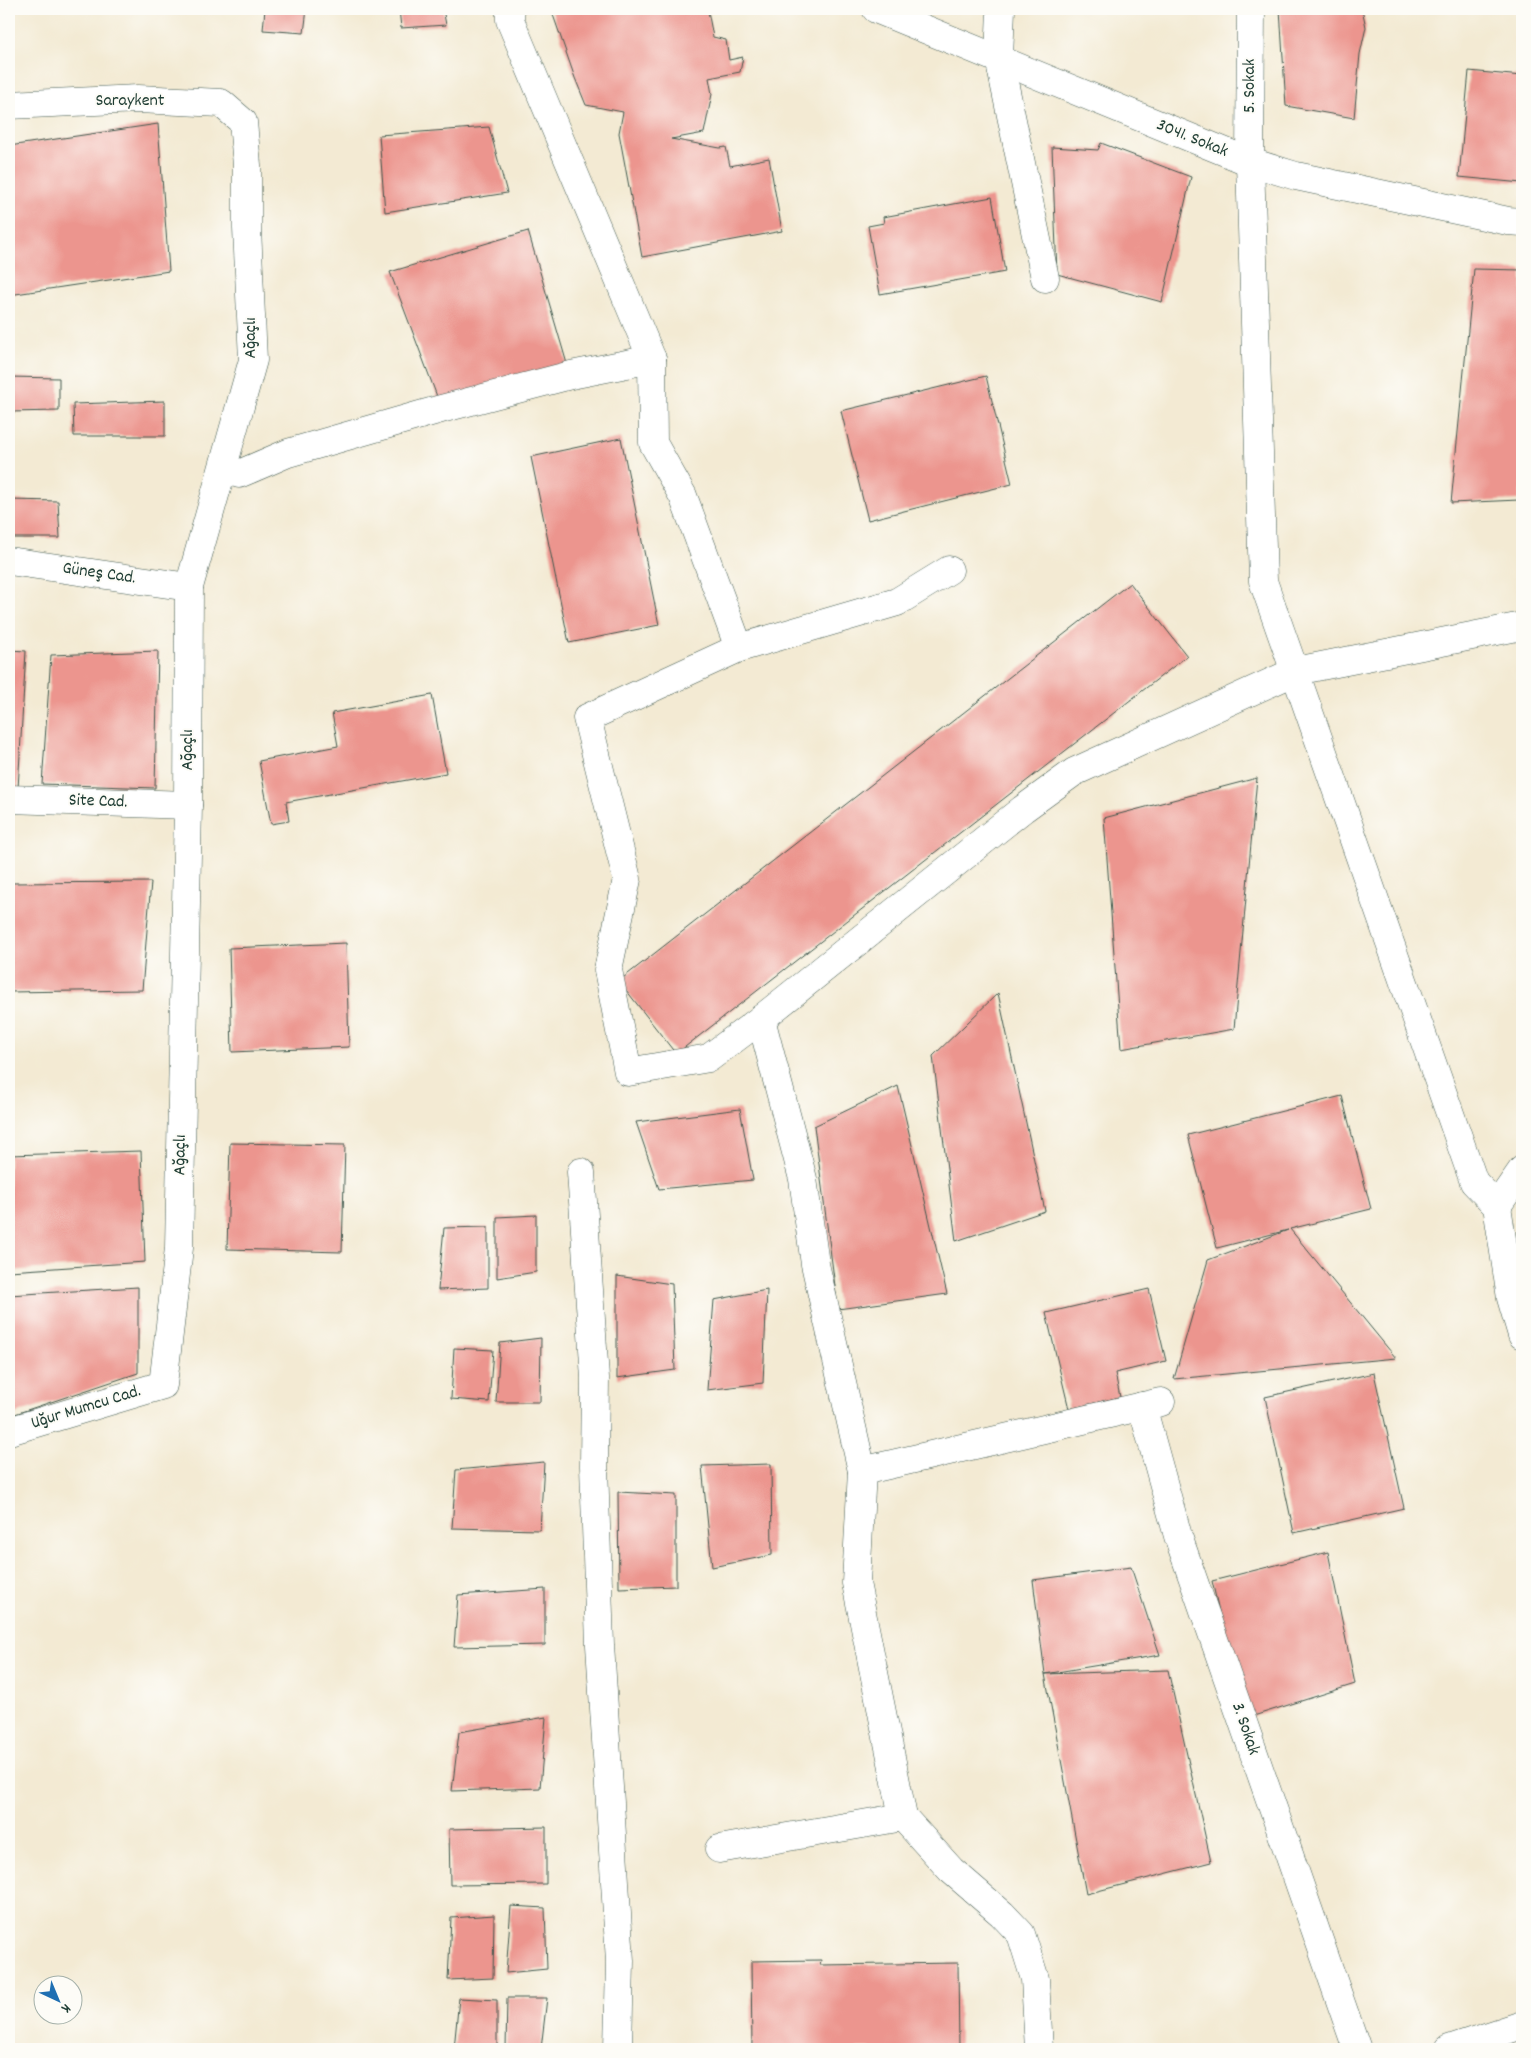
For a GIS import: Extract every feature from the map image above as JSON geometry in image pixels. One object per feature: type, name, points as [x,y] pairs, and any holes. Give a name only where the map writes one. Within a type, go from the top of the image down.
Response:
[{"type":"street","points":[[510,9],[510,20],[652,359],[653,443],[683,496],[739,648]]},
{"type":"street","name":"3041. Sokak","points":[[876,9],[1250,162],[1296,176],[1508,221],[1522,222]]},
{"type":"street","points":[[1001,9],[999,58],[1045,278]]},
{"type":"street","name":"5. Sokak","points":[[1250,9],[1250,162],[1263,581],[1474,1182],[1497,1206]]},
{"type":"street","name":"Saraykent","points":[[9,105],[138,99],[221,103],[243,122]]},
{"type":"street","name":"Ağaçlı","points":[[162,1385],[179,1248],[188,805],[189,587],[253,360],[247,228],[248,165],[243,122]]},
{"type":"street","points":[[223,469],[239,474],[288,454],[441,409],[571,375],[652,359]]},
{"type":"street","name":"Güneş Cad.","points":[[9,560],[189,587]]},
{"type":"street","points":[[949,570],[897,602],[739,648],[587,718],[626,879],[608,970],[628,1072],[709,1058],[761,1019],[1023,809],[1074,772],[1296,671],[1522,626]]},
{"type":"street","name":"Site Cad.","points":[[9,799],[188,805]]},
{"type":"street","points":[[761,1019],[803,1179],[815,1264],[862,1471],[856,1583],[903,1818],[951,1870],[1002,1914],[1021,1934],[1035,1979],[1039,2049]]},
{"type":"street","points":[[1522,1170],[1497,1206],[1511,1298],[1522,1335]]},
{"type":"street","points":[[581,1172],[596,1378],[594,1466],[600,1645],[620,1961],[618,2049]]},
{"type":"street","name":"Uğur Mumcu Cad.","points":[[9,1432],[162,1385]]},
{"type":"street","name":"3. Sokak","points":[[862,1471],[1152,1404],[1178,1536],[1356,2049]]},
{"type":"street","points":[[719,1849],[903,1818]]},
{"type":"street","points":[[1448,2049],[1522,2026]]},
{"type":"building","points":[[265,9],[307,9],[304,33],[263,30]]},
{"type":"building","points":[[399,9],[443,9],[446,25],[401,28]]},
{"type":"building","points":[[551,9],[695,9],[708,11],[713,37],[726,40],[729,60],[743,57],[740,72],[709,78],[712,94],[704,133],[671,139],[720,148],[726,147],[730,166],[769,158],[782,231],[642,257],[619,133],[623,112],[586,105]]},
{"type":"building","points":[[1280,9],[1362,9],[1366,27],[1360,54],[1354,118],[1286,106]]},
{"type":"building","points":[[1469,71],[1522,76],[1522,183],[1459,177]]},
{"type":"building","points":[[158,124],[169,271],[9,295],[9,146]]},
{"type":"building","points":[[489,127],[507,193],[385,212],[379,135]]},
{"type":"building","points":[[1101,143],[1191,177],[1162,302],[1057,274],[1052,147],[1098,150]]},
{"type":"building","points":[[992,197],[1005,272],[880,294],[868,226],[884,223],[883,217]]},
{"type":"building","points":[[528,231],[570,374],[441,407],[390,272]]},
{"type":"building","points":[[1474,269],[1522,270],[1522,482],[1519,500],[1451,503]]},
{"type":"building","points":[[986,376],[1012,484],[868,520],[841,411]]},
{"type":"building","points":[[9,377],[59,378],[59,411],[9,412]]},
{"type":"building","points":[[165,401],[165,436],[74,436],[73,404]]},
{"type":"building","points":[[621,438],[659,625],[569,643],[531,457]]},
{"type":"building","points":[[9,500],[58,501],[60,538],[9,538]]},
{"type":"building","points":[[1130,583],[1187,656],[676,1054],[619,981]]},
{"type":"building","points":[[9,650],[26,651],[18,789],[9,788]]},
{"type":"building","points":[[158,651],[155,788],[42,784],[51,655]]},
{"type":"building","points":[[432,695],[446,773],[286,802],[289,821],[271,824],[259,761],[338,746],[332,713]]},
{"type":"building","points":[[1257,778],[1234,1029],[1121,1049],[1104,818]]},
{"type":"building","points":[[151,882],[142,990],[9,992],[10,883]]},
{"type":"building","points":[[346,943],[349,1047],[232,1052],[229,948]]},
{"type":"building","points":[[998,993],[1045,1211],[956,1241],[933,1056]]},
{"type":"building","points":[[898,1086],[947,1294],[838,1309],[814,1126]]},
{"type":"building","points":[[1342,1096],[1371,1209],[1290,1229],[1396,1358],[1174,1379],[1208,1260],[1288,1230],[1217,1248],[1188,1135]]},
{"type":"building","points":[[740,1109],[753,1180],[659,1189],[636,1122]]},
{"type":"building","points":[[230,1143],[345,1145],[342,1252],[227,1249]]},
{"type":"building","points":[[141,1151],[145,1262],[9,1271],[9,1155]]},
{"type":"building","points":[[536,1215],[536,1272],[497,1278],[497,1217]]},
{"type":"building","points":[[488,1227],[488,1288],[438,1290],[444,1228]]},
{"type":"building","points":[[617,1276],[672,1284],[675,1370],[617,1378]]},
{"type":"building","points":[[138,1287],[138,1373],[9,1416],[9,1295]]},
{"type":"building","points":[[1149,1289],[1166,1361],[1115,1373],[1120,1397],[1069,1409],[1046,1313]]},
{"type":"building","points":[[767,1290],[763,1383],[707,1390],[714,1300]]},
{"type":"building","points":[[541,1338],[540,1402],[496,1402],[500,1343]]},
{"type":"building","points":[[454,1348],[493,1350],[489,1402],[451,1399]]},
{"type":"building","points":[[1374,1373],[1404,1508],[1294,1533],[1265,1397]]},
{"type":"building","points":[[544,1462],[540,1530],[452,1528],[456,1470]]},
{"type":"building","points":[[771,1464],[772,1555],[712,1567],[702,1466]]},
{"type":"building","points":[[618,1492],[676,1495],[676,1586],[619,1588]]},
{"type":"building","points":[[1328,1552],[1355,1684],[1244,1719],[1212,1581]]},
{"type":"building","points":[[1131,1567],[1160,1655],[1045,1674],[1033,1580]]},
{"type":"building","points":[[545,1589],[545,1645],[454,1647],[458,1595]]},
{"type":"building","points":[[1168,1670],[1211,1862],[1086,1894],[1045,1674]]},
{"type":"building","points":[[546,1717],[540,1788],[452,1791],[459,1732]]},
{"type":"building","points":[[546,1827],[546,1884],[450,1885],[449,1829]]},
{"type":"building","points":[[511,1906],[545,1908],[547,1969],[506,1973]]},
{"type":"building","points":[[494,1915],[493,1978],[448,1980],[451,1918]]},
{"type":"building","points":[[821,1960],[820,1965],[958,1963],[959,2049],[752,2049],[751,1961]]},
{"type":"building","points":[[459,1998],[497,2000],[497,2049],[454,2049]]},
{"type":"building","points":[[507,1998],[547,1998],[541,2049],[506,2049]]}]
